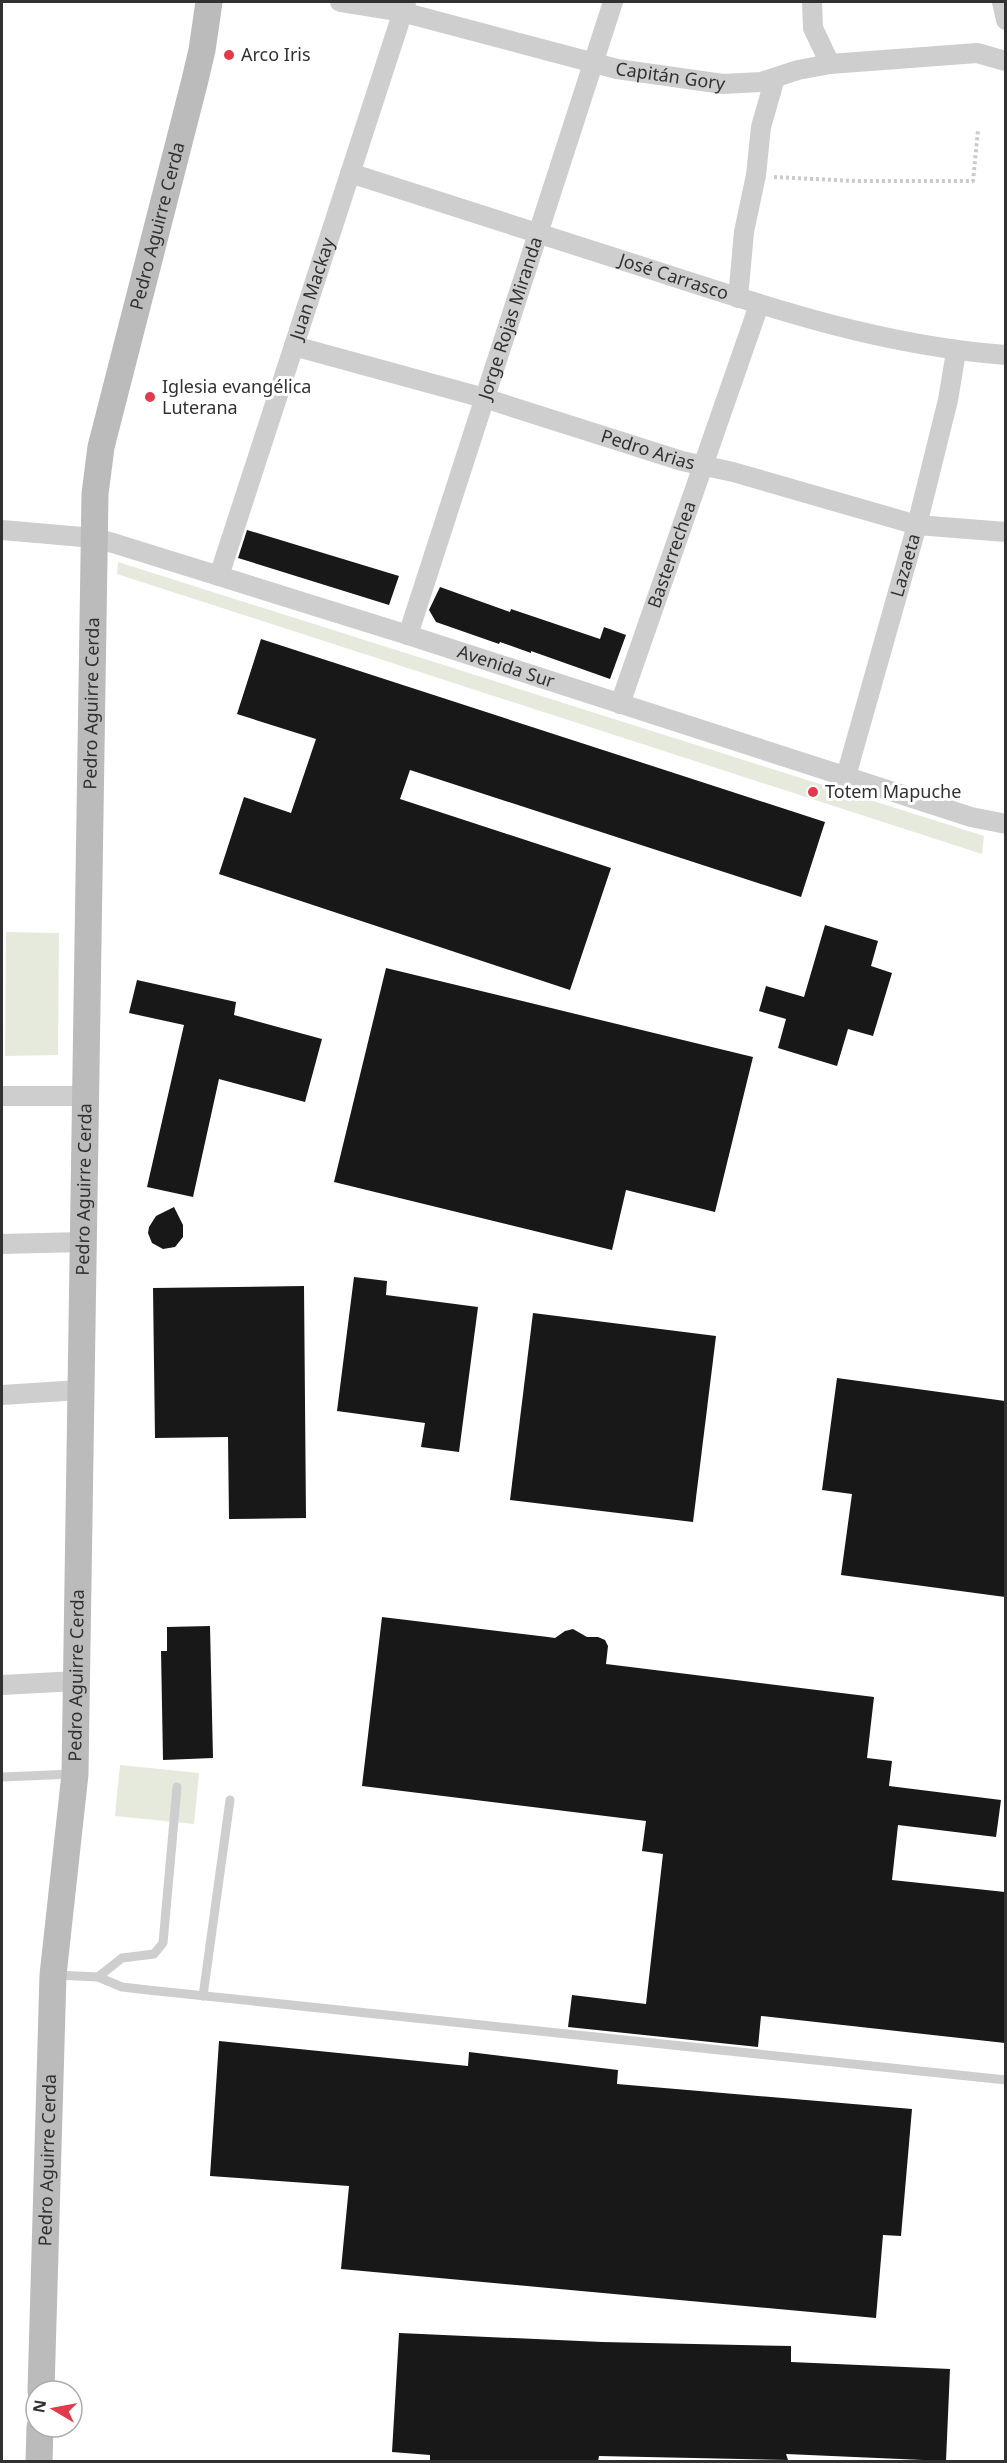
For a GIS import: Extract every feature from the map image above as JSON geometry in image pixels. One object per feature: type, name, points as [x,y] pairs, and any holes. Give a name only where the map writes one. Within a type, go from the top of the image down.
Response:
[{"type":"street","name":"Pedro Aguirre Cerda","points":[[41,2379],[53,1975],[75,1774],[84,1096],[97,472],[101,447],[195,80],[209,2]]},
{"type":"street","name":"Capitán Gory","points":[[340,2],[404,7],[593,63],[672,78],[723,84],[747,84],[830,64],[977,52],[1005,61]]},
{"type":"street","name":"Jorge Rojas Miranda","points":[[408,635],[613,2]]},
{"type":"street","points":[[812,2],[813,28],[830,64]]},
{"type":"street","points":[[1002,2],[1005,20]]},
{"type":"street","name":"Juan Mackay","points":[[219,576],[404,7]]},
{"type":"street","points":[[738,298],[744,232],[756,175],[761,127],[775,78]]},
{"type":"street","name":"José Carrasco","points":[[350,173],[759,305],[856,333],[956,352],[1005,355]]},
{"type":"street","name":"Basterrechea","points":[[620,704],[759,305]]},
{"type":"street","name":"Pedro Arias","points":[[294,345],[484,398],[670,458],[917,525],[1005,532]]},
{"type":"street","name":"Lazaeta","points":[[846,776],[917,525],[948,400],[956,352]]},
{"type":"street","name":"Avenida Sur","points":[[2,530],[94,538],[408,635],[971,818],[1005,824]]},
{"type":"street","points":[[2,1096],[84,1096]]},
{"type":"street","points":[[2,1244],[82,1242]]},
{"type":"street","points":[[2,1395],[80,1390]]},
{"type":"street","points":[[2,1685],[77,1681]]},
{"type":"street","points":[[39,2462],[40,2439]]},
{"type":"lane","points":[[2,1777],[75,1774]]},
{"type":"lane","points":[[98,1977],[122,1958],[154,1954],[163,1943],[177,1787]]},
{"type":"lane","points":[[203,1995],[230,1800]]},
{"type":"lane","points":[[53,1975],[98,1977],[123,1987],[1005,2080]]},
{"type":"path","points":[[756,175],[855,181],[973,181],[978,130]]},
{"type":"shaded area","points":[[118,562],[984,836],[982,854],[117,574]]},
{"type":"shaded area","points":[[6,932],[59,933],[58,1055],[5,1056]]},
{"type":"shaded area","points":[[120,1765],[199,1773],[194,1824],[115,1816]]},
{"type":"building","points":[[247,530],[399,576],[389,605],[238,558]]},
{"type":"building","points":[[440,587],[510,612],[511,609],[600,639],[604,627],[626,635],[610,679],[531,651],[531,653],[500,642],[499,644],[436,622],[429,610]]},
{"type":"building","points":[[261,639],[825,822],[801,897],[410,770],[400,799],[611,868],[570,990],[219,874],[244,797],[291,813],[316,739],[237,714]]},
{"type":"building","points":[[825,925],[878,941],[871,966],[892,973],[873,1036],[848,1029],[837,1066],[778,1048],[786,1019],[759,1011],[766,986],[804,997]]},
{"type":"building","points":[[386,968],[753,1057],[715,1212],[626,1190],[612,1250],[334,1182]]},
{"type":"building","points":[[137,980],[236,1002],[234,1015],[322,1039],[305,1102],[219,1079],[193,1197],[147,1187],[184,1025],[129,1013]]},
{"type":"building","points":[[174,1207],[183,1225],[183,1237],[175,1247],[163,1249],[152,1243],[148,1233],[149,1227],[156,1216]]},
{"type":"building","points":[[354,1277],[387,1281],[386,1295],[478,1307],[459,1452],[421,1447],[425,1423],[337,1411]]},
{"type":"building","points":[[304,1286],[306,1518],[229,1519],[228,1437],[155,1438],[153,1288]]},
{"type":"building","points":[[533,1313],[716,1336],[693,1522],[510,1500]]},
{"type":"building","points":[[837,1378],[1005,1401],[1005,1597],[841,1575],[852,1494],[822,1490]]},
{"type":"building","points":[[382,1617],[555,1638],[573,1629],[587,1637],[598,1637],[605,1640],[608,1646],[606,1664],[874,1697],[867,1758],[892,1761],[889,1786],[1001,1800],[996,1837],[898,1825],[892,1880],[1005,1892],[1005,2043],[761,2016],[758,2047],[568,2027],[572,1995],[646,2004],[663,1854],[642,1851],[646,1821],[362,1786]]},
{"type":"building","points":[[210,1626],[213,1758],[163,1760],[161,1651],[167,1651],[167,1627]]},
{"type":"building","points":[[219,2041],[468,2066],[469,2052],[618,2070],[617,2084],[912,2109],[901,2236],[883,2235],[876,2318],[341,2269],[349,2186],[210,2176]]},
{"type":"building","points":[[399,2333],[602,2342],[791,2346],[791,2362],[950,2369],[946,2461],[786,2454],[788,2460],[599,2456],[598,2462],[430,2462],[430,2455],[392,2452]]},
{"type":"place","name":"Arco Iris","points":[[229,55]]},
{"type":"place","name":"Iglesia evangélica Luterana","points":[[150,397]]},
{"type":"place","name":"Totem Mapuche","points":[[813,792]]}]
